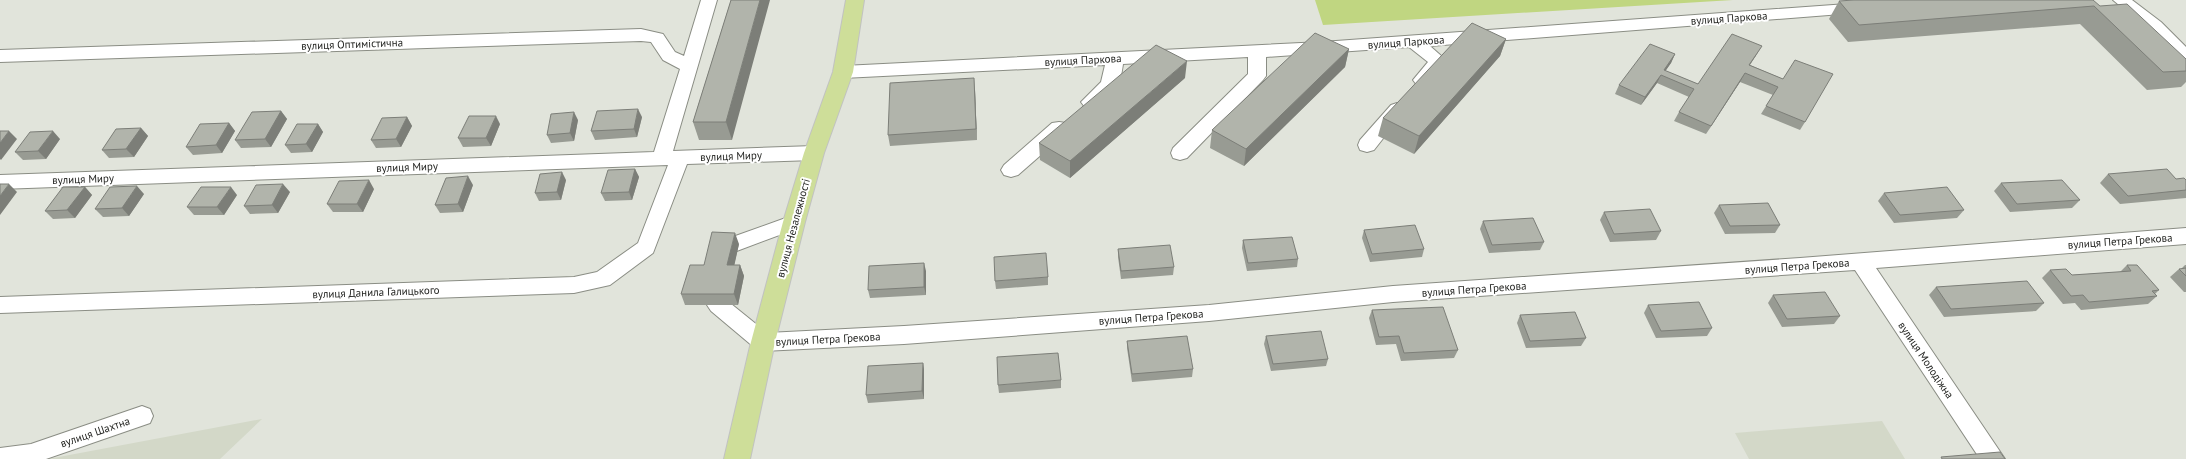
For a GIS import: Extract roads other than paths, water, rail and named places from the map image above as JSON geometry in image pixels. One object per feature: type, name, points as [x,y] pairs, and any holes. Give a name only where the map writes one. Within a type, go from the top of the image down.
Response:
[{"type":"main road","name":"вулиця Незалежності","points":[[737,459],[762,342],[794,222],[814,153],[843,72],[855,0]]},
{"type":"street","name":"вулиця Данила Галицького","points":[[0,305],[574,285],[603,279],[646,248],[671,158],[690,67],[709,0]]},
{"type":"street","points":[[2121,0],[2155,26],[2186,57]]},
{"type":"street","name":"вулиця Паркова","points":[[843,72],[1257,52],[1414,42],[1876,7]]},
{"type":"street","name":"вулиця Оптимістична","points":[[0,56],[641,34],[657,38],[669,56],[690,67]]},
{"type":"street","points":[[1367,145],[1438,61],[1414,42]]},
{"type":"street","points":[[1180,153],[1257,76],[1257,52]]},
{"type":"street","points":[[1011,170],[1109,85],[1116,58]]},
{"type":"street","name":"вулиця Миру","points":[[0,182],[814,153]]},
{"type":"street","points":[[734,244],[794,222]]},
{"type":"street","name":"вулиця Петра Грекова","points":[[762,342],[904,335],[1209,313],[1394,294],[2186,236]]},
{"type":"street","name":"вулиця Молодіжна","points":[[1860,261],[1993,459]]},
{"type":"street","points":[[718,305],[762,342]]},
{"type":"street","name":"вулиця Шахтна","points":[[0,458],[31,454],[142,416]]}]
